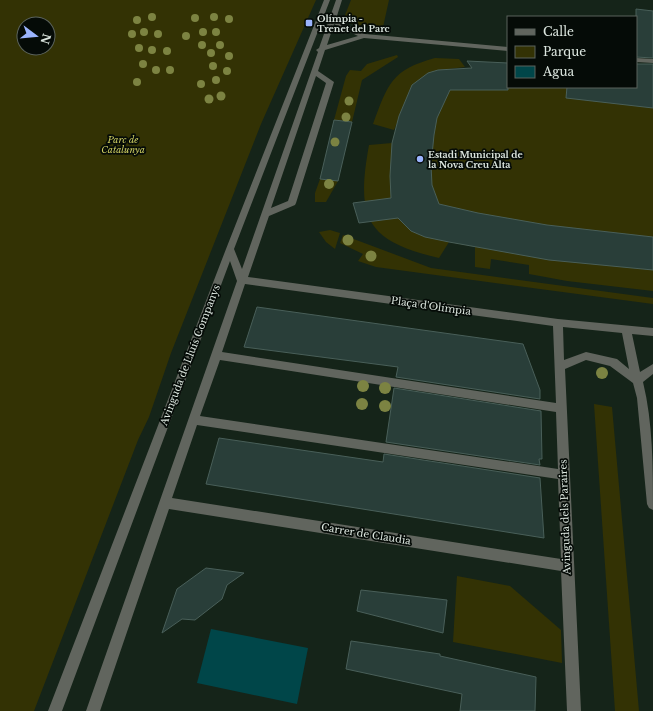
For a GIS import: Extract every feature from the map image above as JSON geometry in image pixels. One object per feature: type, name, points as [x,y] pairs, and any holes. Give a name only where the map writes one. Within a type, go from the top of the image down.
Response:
[{"type":"street","name":"Avinguda de Lluís Companys","points":[[55,711],[230,249],[327,0]]},
{"type":"street","points":[[92,711],[166,503],[339,0]]},
{"type":"street","points":[[332,20],[364,36],[507,49]]},
{"type":"street","points":[[306,54],[364,36]]},
{"type":"street","points":[[637,60],[653,61]]},
{"type":"street","points":[[265,214],[292,203],[330,82],[314,72]]},
{"type":"street","points":[[230,249],[242,280]]},
{"type":"street","name":"Plaça d'Olímpia","points":[[242,280],[558,323],[653,332]]},
{"type":"street","name":"Avinguda dels Paraires","points":[[558,323],[563,475],[574,711]]},
{"type":"street","points":[[626,329],[642,398],[653,504]]},
{"type":"street","points":[[216,355],[561,408]]},
{"type":"street","points":[[559,368],[586,356],[613,362],[637,381]]},
{"type":"street","points":[[637,381],[653,368]]},
{"type":"street","points":[[194,420],[563,475]]},
{"type":"street","name":"Carrer de Claudia","points":[[166,503],[567,566]]},
{"type":"green space","name":"Parc de Catalunya","points":[[0,0],[316,0],[261,124],[171,353],[149,417],[138,440],[34,711],[0,711]]},
{"type":"green space","points":[[351,0],[389,0],[383,27],[354,25],[343,20]]},
{"type":"green space","points":[[397,55],[398,57],[362,80],[352,122],[334,120],[346,76],[350,70],[361,71],[367,64]]},
{"type":"green space","points":[[435,58],[459,59],[465,67],[448,69],[473,69],[507,86],[507,88],[637,88],[637,86],[653,78],[653,291],[567,281],[529,274],[529,265],[491,259],[490,269],[475,267],[475,247],[449,242],[439,258],[414,251],[395,243],[381,234],[371,222],[366,208],[364,191],[365,170],[369,145],[392,143],[397,123],[394,130],[373,124],[383,98],[393,80],[409,68]]},
{"type":"green space","points":[[320,179],[338,181],[326,202],[315,202],[315,193]]},
{"type":"green space","points":[[330,230],[340,233],[335,249],[326,242],[319,232]]},
{"type":"green space","points":[[343,235],[431,268],[653,298],[653,304],[376,267],[358,261],[363,254],[340,243]]},
{"type":"green space","points":[[594,404],[612,407],[639,711],[615,711]]},
{"type":"green space","points":[[457,576],[510,586],[561,630],[562,663],[453,642]]},
{"type":"water","points":[[211,629],[308,648],[297,704],[197,683]]},
{"type":"building","points":[[636,9],[653,11],[653,58],[637,57]]},
{"type":"building","name":"Estadi Municipal de la Nova Creu Alta","points":[[467,61],[507,63],[508,90],[450,90],[437,118],[431,165],[432,185],[439,204],[478,213],[547,225],[653,237],[653,270],[549,260],[449,242],[425,237],[411,231],[398,218],[359,223],[353,203],[391,198],[390,176],[392,143],[399,116],[412,85],[428,73],[438,70],[472,68]]},
{"type":"building","points":[[637,64],[653,64],[653,108],[566,98],[567,88],[637,88]]},
{"type":"building","points":[[334,120],[352,122],[338,181],[320,179]]},
{"type":"building","points":[[257,307],[523,344],[540,390],[540,399],[396,377],[398,367],[244,347]]},
{"type":"building","points":[[394,388],[541,411],[542,459],[539,459],[540,465],[386,442]]},
{"type":"building","points":[[219,438],[383,462],[384,454],[540,478],[544,538],[206,484]]},
{"type":"building","points":[[206,568],[244,573],[227,585],[222,599],[195,620],[182,619],[162,633],[177,589]]},
{"type":"building","points":[[361,590],[447,600],[443,633],[357,611]]},
{"type":"building","points":[[351,641],[440,654],[440,656],[536,677],[535,711],[460,711],[462,694],[346,669]]},
{"type":"place","name":"Olímpia - Trenet del Parc","points":[[309,23]]},
{"type":"place","name":"Estadi Municipal de la Nova Creu Alta","points":[[420,159]]}]
